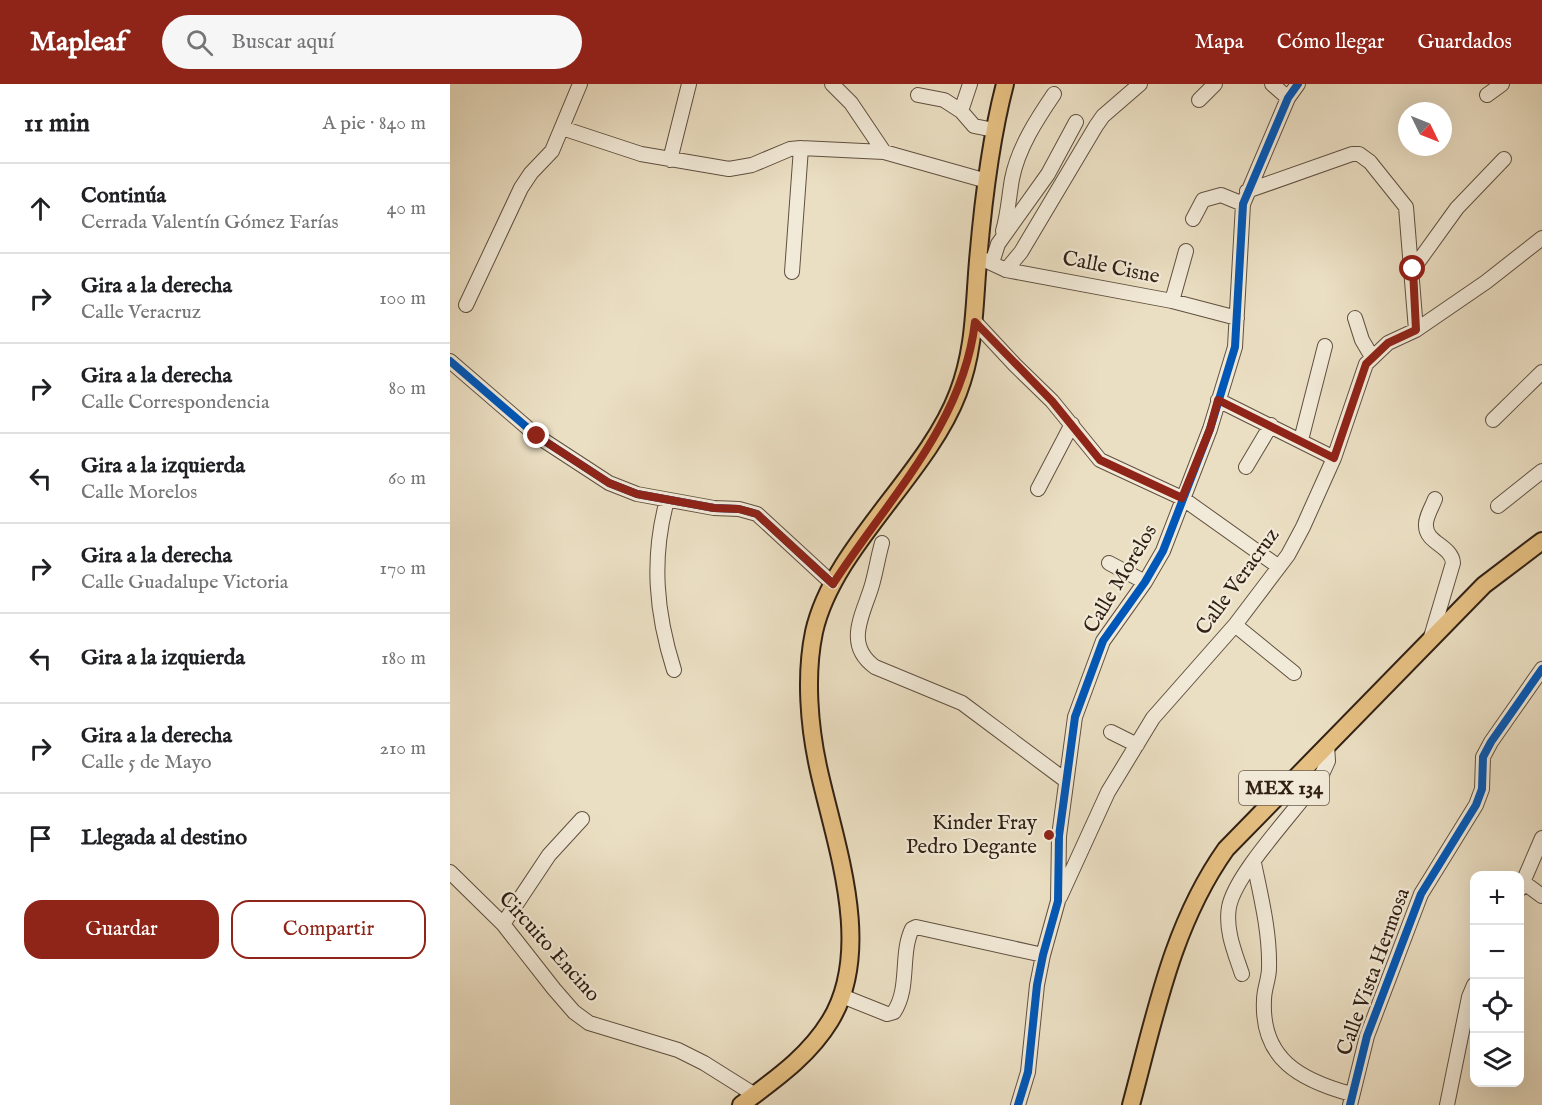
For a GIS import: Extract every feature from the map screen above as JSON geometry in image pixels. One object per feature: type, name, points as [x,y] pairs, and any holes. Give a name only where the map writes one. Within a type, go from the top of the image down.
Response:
[{"type":"main road","points":[[741,1105],[807,1051],[830,1021],[842,996],[849,969],[850,926],[826,794],[819,772],[809,683],[815,629],[833,584],[946,419],[966,368],[985,260],[987,181],[994,130],[1005,84]]},
{"type":"main road","name":"MEX 134","points":[[1131,1105],[1176,942],[1211,870],[1244,828],[1327,746],[1431,637],[1484,585],[1542,541]]},
{"type":"street","points":[[466,305],[521,188],[531,173],[552,151],[579,84]]},
{"type":"street","points":[[670,159],[689,84]]},
{"type":"street","points":[[832,84],[851,103],[884,152]]},
{"type":"street","points":[[961,111],[970,84]]},
{"type":"street","points":[[1006,270],[1021,252],[1103,116],[1140,84]]},
{"type":"street","points":[[1199,100],[1215,84]]},
{"type":"street","points":[[1272,84],[1288,98]]},
{"type":"street","name":"Calle Morelos","points":[[1018,1105],[1030,1060],[1042,955],[1058,901],[1059,836],[1065,780],[1076,717],[1103,640],[1145,582],[1163,551],[1210,429],[1236,347],[1245,197],[1288,98],[1298,84]]},
{"type":"street","points":[[1487,95],[1502,84]]},
{"type":"street","points":[[998,244],[1019,157],[1038,117],[1054,94]]},
{"type":"street","points":[[918,95],[944,100],[961,111],[974,126],[994,130]]},
{"type":"street","points":[[985,260],[1048,174],[1076,122]]},
{"type":"street","points":[[562,128],[642,154],[729,169],[752,165],[790,149],[801,148],[884,152],[987,181]]},
{"type":"street","points":[[792,272],[801,148]]},
{"type":"street","points":[[1193,219],[1203,200],[1221,195],[1245,197],[1352,154],[1359,154],[1370,162],[1406,207],[1413,269],[1416,330]]},
{"type":"street","points":[[1413,269],[1457,208],[1504,159]]},
{"type":"street","name":"Calle Veracruz","points":[[1058,901],[1108,792],[1137,745],[1176,691],[1235,625],[1279,567],[1303,527],[1334,458],[1361,375],[1372,357],[1388,343],[1416,330],[1486,282],[1542,238]]},
{"type":"street","points":[[1172,301],[1186,251]]},
{"type":"street","name":"Calle Cisne","points":[[985,260],[1006,270],[1172,301],[1237,318]]},
{"type":"street","points":[[1355,318],[1362,340],[1372,357]]},
{"type":"street","points":[[975,322],[1072,424],[1100,460],[1182,498],[1279,567]]},
{"type":"street","points":[[1301,440],[1325,346]]},
{"type":"street","points":[[450,361],[537,436],[601,478],[637,494],[739,509],[757,514],[833,584]]},
{"type":"street","points":[[1493,420],[1542,372]]},
{"type":"street","points":[[1218,400],[1334,458]]},
{"type":"street","points":[[1038,489],[1072,424]]},
{"type":"street","points":[[1246,467],[1270,425]]},
{"type":"street","points":[[1498,506],[1542,471]]},
{"type":"street","points":[[1431,637],[1453,563],[1447,550],[1426,531],[1425,524],[1435,499]]},
{"type":"street","points":[[667,500],[657,550],[656,585],[662,633],[674,670]]},
{"type":"street","points":[[882,543],[872,586],[859,619],[860,646],[865,659],[875,667],[962,703],[1065,780]]},
{"type":"street","points":[[1109,563],[1145,582]]},
{"type":"street","points":[[1235,625],[1294,673]]},
{"type":"street","name":"Calle Vista Hermosa","points":[[1351,1100],[1367,1036],[1421,894],[1476,805],[1482,789],[1483,757],[1491,742],[1542,669]]},
{"type":"street","points":[[1111,732],[1137,745]]},
{"type":"street","points":[[1242,974],[1228,927],[1229,906],[1254,863],[1323,772],[1328,761],[1327,746]]},
{"type":"street","points":[[503,924],[549,855],[582,819]]},
{"type":"street","points":[[1524,878],[1542,838]]},
{"type":"street","points":[[1254,863],[1267,934],[1269,969],[1264,998],[1264,1026],[1268,1036],[1284,1062],[1297,1074],[1351,1100]]},
{"type":"street","name":"Circuito Encino","points":[[450,872],[503,924],[554,989],[574,1012],[589,1023],[678,1050],[704,1063],[755,1095]]},
{"type":"street","points":[[1524,887],[1542,896]]},
{"type":"street","points":[[842,996],[887,1014],[894,1012],[900,998],[908,941],[912,929],[916,927],[1042,955]]},
{"type":"street","points":[[1447,1105],[1470,995]]},
{"type":"cycle path","points":[[1018,1105],[1028,1072],[1037,985],[1058,901],[1059,836],[1075,717],[1103,641],[1145,582],[1163,551],[1210,429],[1235,347],[1243,204],[1288,98],[1298,84]]},
{"type":"cycle path","points":[[450,361],[537,436],[609,483],[637,494],[714,508],[739,509],[757,514],[833,584]]},
{"type":"cycle path","points":[[1350,1105],[1367,1036],[1421,894],[1476,805],[1482,789],[1483,757],[1491,742],[1542,669]]},
{"type":"place","name":"Kinder Fray Pedro Degante","points":[[1049,835]]},
{"type":"route","points":[[537,436],[609,483],[637,494],[714,508],[739,509],[757,514],[775,528],[833,584],[946,419],[966,368],[973,342],[975,322],[1052,401],[1072,424],[1091,452],[1100,460],[1133,478],[1182,498],[1210,429],[1218,400],[1334,458],[1366,364],[1388,343],[1416,330],[1413,269]]}]
